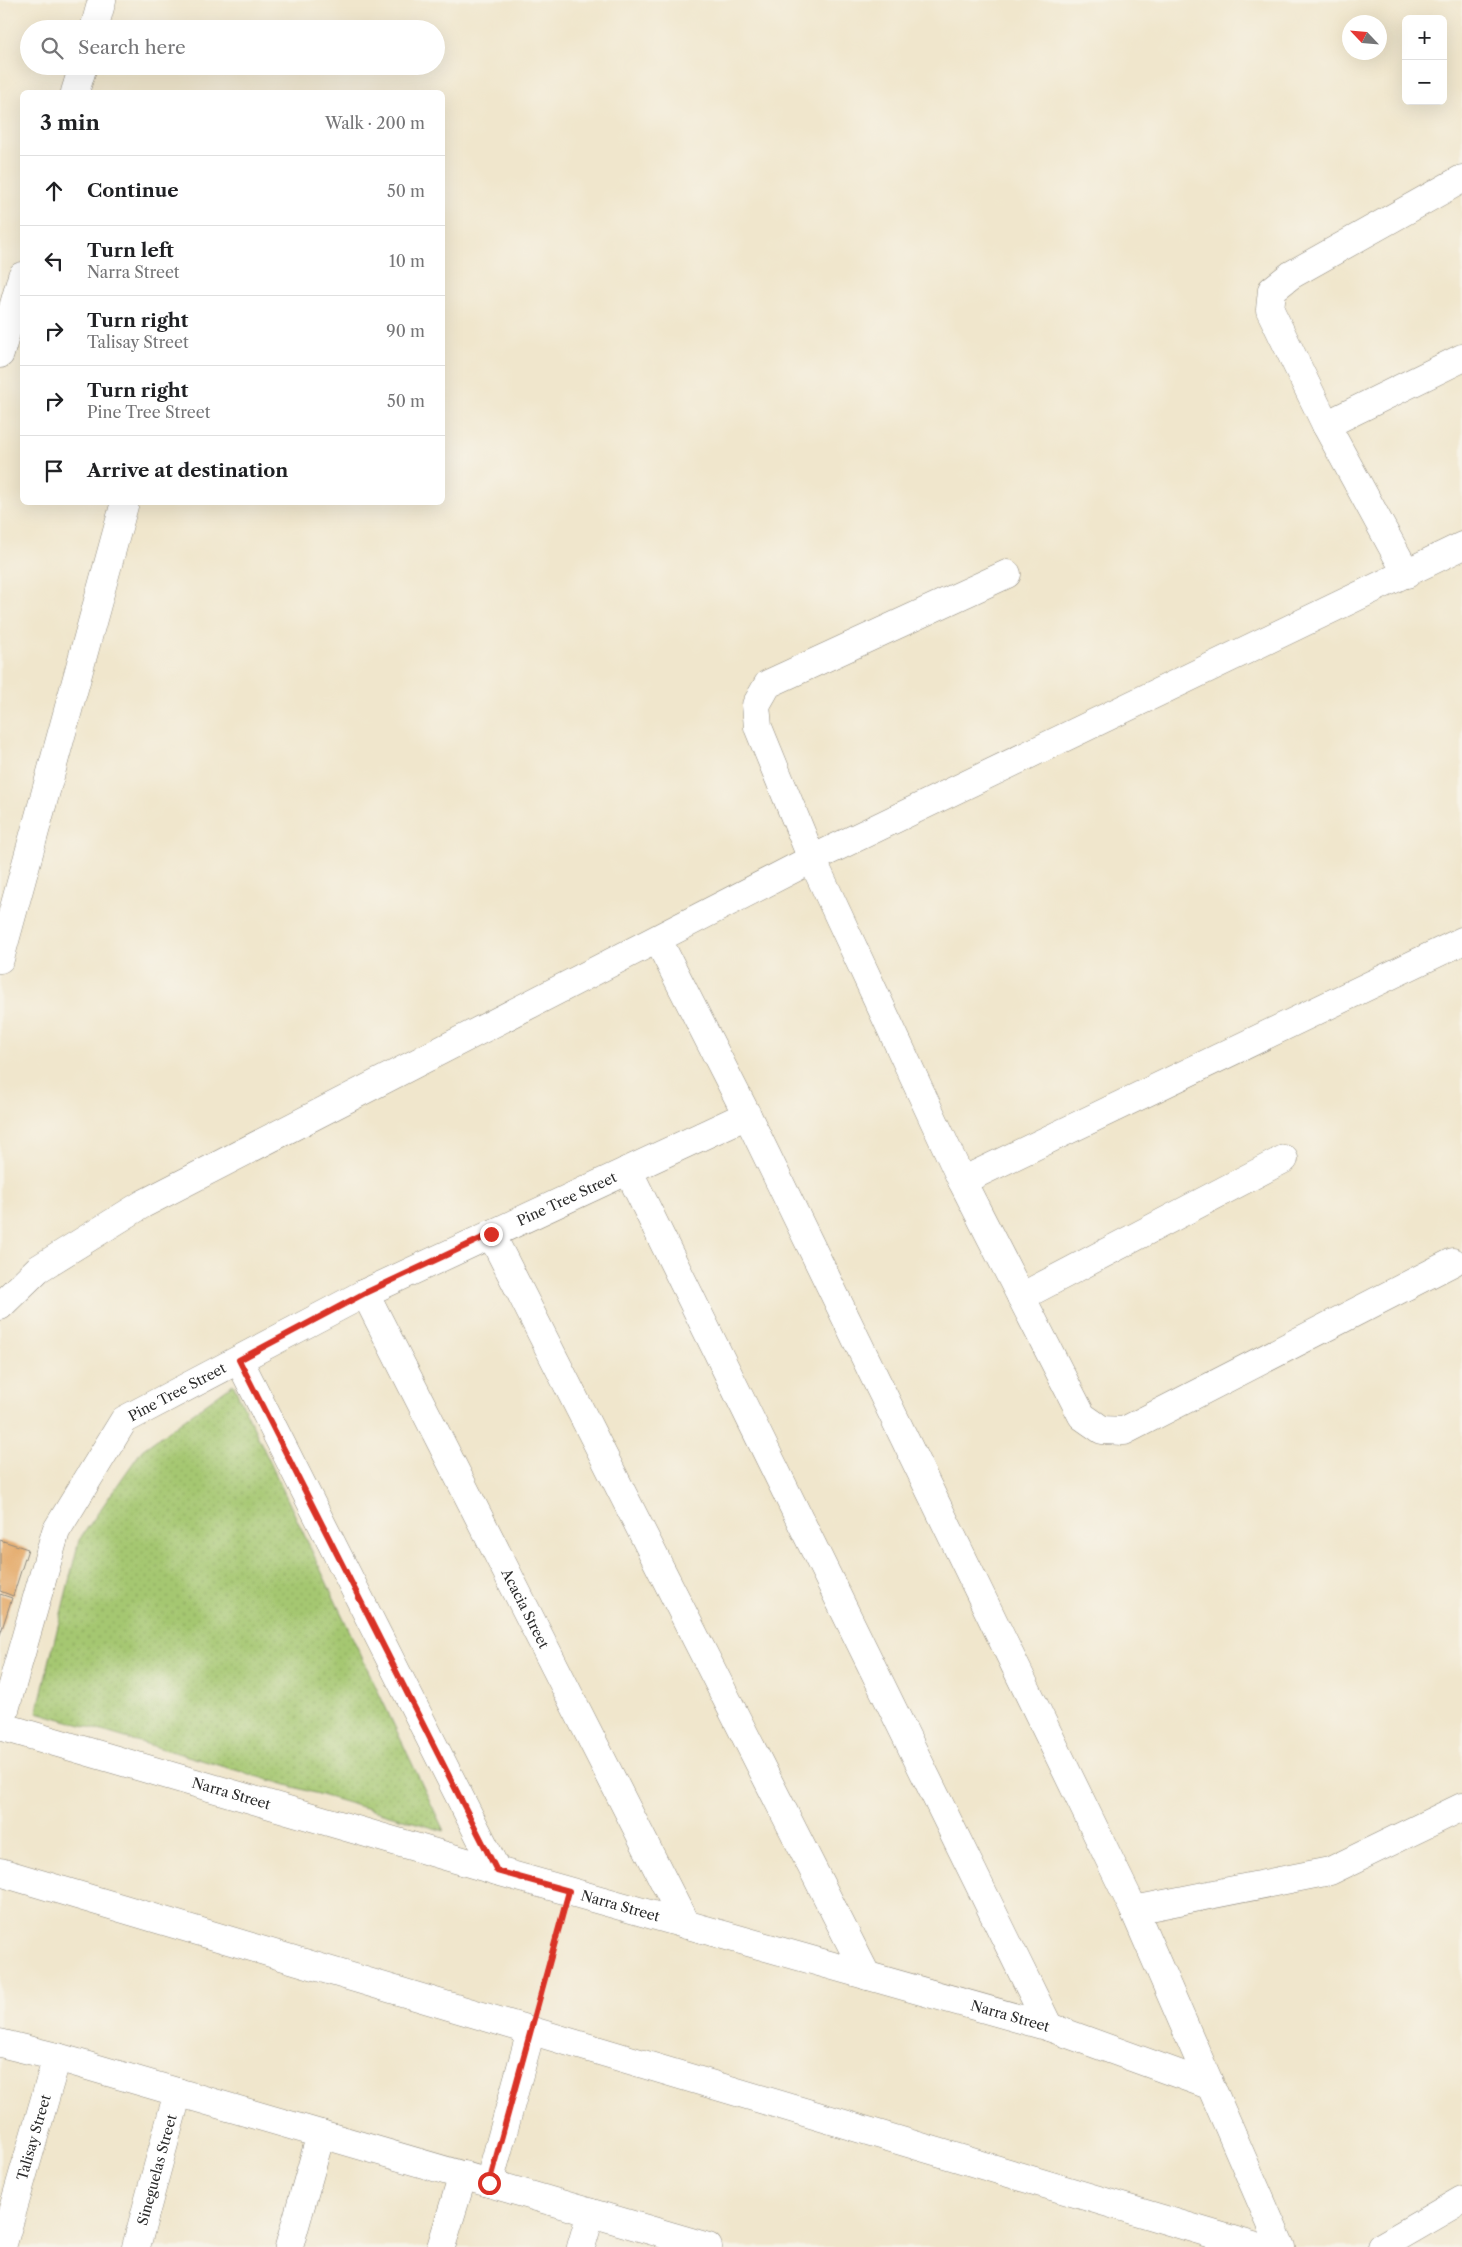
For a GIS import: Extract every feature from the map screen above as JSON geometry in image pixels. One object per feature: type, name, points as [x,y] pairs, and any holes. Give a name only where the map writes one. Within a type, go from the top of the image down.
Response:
[{"type":"street","points":[[96,20],[102,0]]},
{"type":"street","points":[[76,90],[80,75]]},
{"type":"street","points":[[1407,574],[1326,425],[1270,310],[1272,290],[1291,275],[1462,179]]},
{"type":"street","points":[[0,354],[20,283]]},
{"type":"street","points":[[1326,425],[1462,358]]},
{"type":"street","points":[[0,959],[124,505]]},
{"type":"street","points":[[0,1306],[38,1269],[143,1204],[812,859],[1462,546]]},
{"type":"street","points":[[1007,574],[768,684],[756,705],[758,726],[812,859],[962,1181],[1082,1416],[1102,1430],[1124,1431],[1454,1262]]},
{"type":"street","points":[[658,940],[747,1115],[1134,1910],[1281,2247]]},
{"type":"street","points":[[962,1181],[1462,941]]},
{"type":"street","name":"Pine Tree Street","points":[[0,1726],[56,1531],[124,1420],[365,1293],[747,1115]]},
{"type":"street","points":[[1021,1297],[1284,1159]]},
{"type":"street","points":[[628,1170],[1049,2027]]},
{"type":"street","points":[[491,1234],[867,1976]]},
{"type":"street","name":"Acacia Street","points":[[365,1293],[686,1924]]},
{"type":"street","points":[[239,1360],[497,1871]]},
{"type":"street","name":"Narra Street","points":[[0,1726],[497,1871],[1049,2027],[1209,2084]]},
{"type":"street","points":[[1134,1910],[1330,1871],[1462,1806]]},
{"type":"street","points":[[0,1872],[1256,2247]]},
{"type":"street","points":[[489,2183],[531,2031]]},
{"type":"street","points":[[0,2043],[57,2057],[708,2247]]},
{"type":"street","name":"Talisay Street","points":[[2,2247],[57,2057]]},
{"type":"street","name":"Sineguelas Street","points":[[136,2247],[178,2092]]},
{"type":"street","points":[[289,2247],[321,2134]]},
{"type":"street","points":[[441,2247],[462,2175]]},
{"type":"street","points":[[1381,2247],[1462,2200]]},
{"type":"street","points":[[581,2247],[591,2213]]},
{"type":"path","points":[[531,2031],[569,1891]]},
{"type":"green space","points":[[233,1384],[444,1831],[37,1712],[79,1540],[142,1450]]},
{"type":"building","points":[[0,1540],[28,1549],[13,1596],[0,1591]]},
{"type":"building","points":[[0,1594],[12,1598],[0,1635]]},
{"type":"route","points":[[489,2183],[569,1891],[497,1871],[239,1360],[365,1293],[491,1234]]}]
